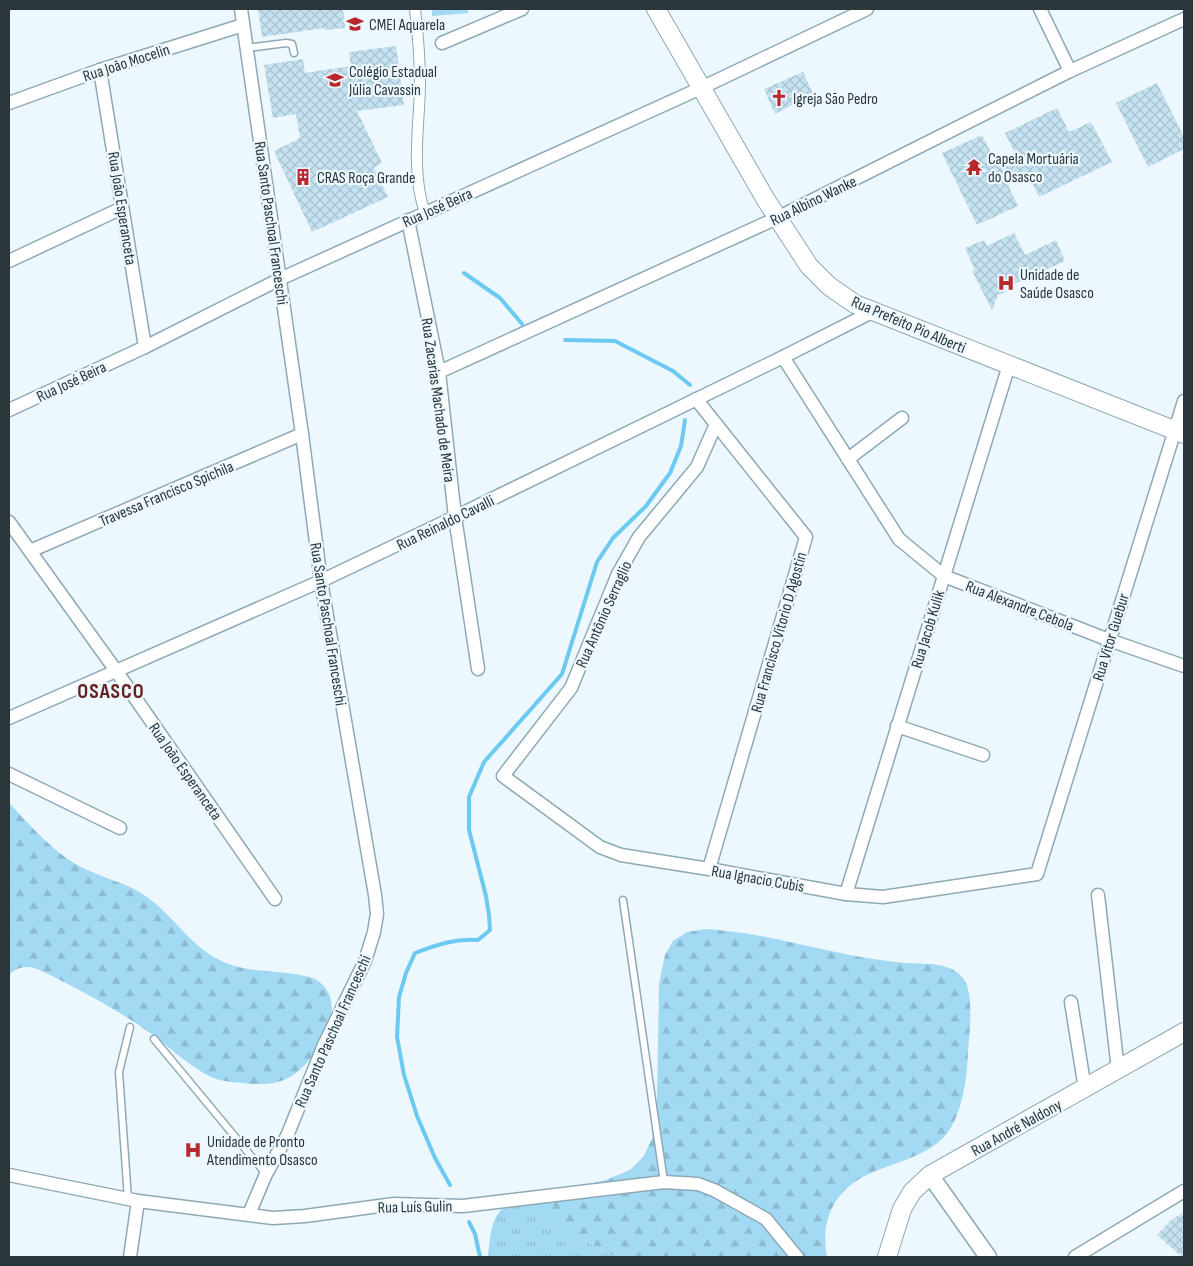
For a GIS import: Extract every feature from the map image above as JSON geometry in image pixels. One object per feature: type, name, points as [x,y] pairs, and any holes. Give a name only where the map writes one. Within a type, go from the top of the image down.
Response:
[{"type":"main road","name":"Rua Prefeito Pio Alberti","points":[[656,9],[777,218],[809,266],[829,286],[855,304],[1179,432]]},
{"type":"main road","name":"Rua André Naldony","points":[[887,1257],[902,1209],[912,1192],[930,1175],[1184,1032]]},
{"type":"street","name":"Rua Santo Paschoal Franceschi","points":[[241,9],[302,434],[321,581],[377,914],[374,932],[365,961],[324,1045],[287,1136],[266,1174],[249,1214]]},
{"type":"street","points":[[415,9],[420,84],[416,157],[419,196],[425,213]]},
{"type":"street","points":[[442,43],[522,9]]},
{"type":"street","name":"Rua José Beira","points":[[9,410],[145,347],[280,279],[701,88],[867,9]]},
{"type":"street","points":[[1040,9],[1070,71]]},
{"type":"street","name":"Rua Albino Wanke","points":[[438,372],[777,218],[1070,71],[1184,19]]},
{"type":"street","name":"Rua João Mocelin","points":[[9,103],[100,70],[243,24]]},
{"type":"street","name":"Rua João Esperanceta","points":[[100,70],[145,347]]},
{"type":"street","points":[[9,261],[122,208]]},
{"type":"street","name":"Rua Zacarias Machado de Meira","points":[[408,220],[438,372],[455,517],[478,669]]},
{"type":"street","name":"Rua Reinaldo Cavalli","points":[[9,718],[321,581],[783,358],[874,311]]},
{"type":"street","name":"Rua Alexandre Cebola","points":[[783,358],[899,539],[944,576],[1109,640],[1184,666]]},
{"type":"street","name":"Rua Jacob Kulik","points":[[846,894],[1009,364]]},
{"type":"street","name":"Rua Francisco Vitorio D Agostin","points":[[696,399],[806,537],[709,869]]},
{"type":"street","name":"Rua Vitor Guebur","points":[[1037,874],[1109,640],[1179,432],[1184,401]]},
{"type":"street","points":[[848,459],[902,418]]},
{"type":"street","name":"Rua Antônio Serraglio","points":[[502,776],[571,688],[618,574],[639,537],[697,467],[716,424]]},
{"type":"street","name":"Travessa Francisco Spichila","points":[[30,552],[302,434]]},
{"type":"street","name":"Rua João Esperanceta","points":[[9,522],[117,672],[275,899]]},
{"type":"street","points":[[897,726],[983,755]]},
{"type":"street","points":[[9,774],[120,828]]},
{"type":"street","name":"Rua Ignacio Cubis","points":[[502,776],[600,847],[621,856],[709,869],[846,894],[883,898],[1037,874]]},
{"type":"street","points":[[1098,895],[1118,1070]]},
{"type":"street","points":[[1071,1002],[1085,1089]]},
{"type":"street","name":"Rua Luís Gulin","points":[[9,1175],[133,1200],[273,1218],[305,1216],[394,1204],[463,1206],[664,1182],[698,1184],[714,1190],[766,1219],[797,1257]]},
{"type":"street","points":[[930,1175],[988,1257]]},
{"type":"street","points":[[1075,1257],[1184,1191]]},
{"type":"street","points":[[130,1257],[133,1200]]},
{"type":"lane","points":[[247,48],[286,43],[292,44],[294,54]]},
{"type":"lane","points":[[623,900],[664,1182]]},
{"type":"lane","points":[[130,1026],[119,1072],[133,1200]]},
{"type":"lane","points":[[154,1039],[266,1174]]},
{"type":"green space","points":[[432,9],[468,9],[468,13],[432,16]]},
{"type":"green space","points":[[9,803],[61,854],[89,871],[140,892],[157,905],[194,942],[214,957],[236,966],[295,974],[317,980],[327,990],[331,1003],[331,1017],[327,1031],[311,1058],[290,1077],[274,1083],[255,1084],[219,1080],[198,1069],[117,1011],[48,974],[35,968],[26,967],[16,969],[9,975]]},
{"type":"green space","points":[[706,929],[756,935],[881,960],[944,966],[958,973],[967,985],[970,1014],[965,1086],[955,1120],[943,1138],[935,1145],[908,1159],[869,1174],[857,1181],[838,1198],[828,1219],[825,1243],[827,1257],[616,1257],[570,1231],[529,1198],[606,1180],[630,1170],[643,1157],[652,1139],[657,1105],[659,984],[665,955],[673,941],[687,932]]},
{"type":"green space","points":[[529,1198],[549,1215],[592,1245],[616,1257],[488,1257],[490,1236],[494,1222],[501,1210],[517,1201]]},
{"type":"building","points":[[258,9],[343,9],[345,28],[324,30],[324,28],[262,37]]},
{"type":"building","points":[[396,46],[404,105],[357,111],[382,163],[374,168],[388,197],[312,232],[274,151],[300,138],[296,114],[273,118],[264,65],[303,59],[305,73],[351,66],[349,52]]},
{"type":"building","name":"Igreja São Pedro","points":[[803,72],[813,94],[775,114],[764,89]]},
{"type":"building","points":[[1157,83],[1184,137],[1184,149],[1148,167],[1116,103]]},
{"type":"building","points":[[1057,108],[1069,132],[1091,122],[1112,162],[1039,197],[1028,175],[1008,185],[1018,206],[977,225],[942,153],[982,135],[998,166],[1017,157],[1005,133]]},
{"type":"building","points":[[1014,233],[1025,255],[1056,240],[1065,261],[1005,288],[1006,292],[998,295],[992,310],[972,271],[975,270],[965,248],[984,240],[987,246]]},
{"type":"building","points":[[1184,1212],[1184,1257],[1182,1257],[1157,1235],[1171,1220]]},
{"type":"waterway","points":[[464,273],[500,298],[522,324]]},
{"type":"waterway","points":[[565,340],[615,341],[673,371],[690,385]]},
{"type":"waterway","points":[[450,1185],[435,1158],[417,1116],[404,1075],[397,1037],[399,997],[406,973],[415,953],[454,941],[478,940],[490,930],[486,896],[469,830],[469,797],[484,762],[562,674],[597,562],[613,538],[646,506],[670,473],[681,446],[685,420]]},
{"type":"waterway","points":[[469,1222],[475,1234],[480,1257]]},
{"type":"place","name":"CMEI Aquarela","points":[[355,24]]},
{"type":"place","name":"Colégio Estadual Júlia Cavassin","points":[[335,80]]},
{"type":"place","name":"Igreja São Pedro","points":[[779,98]]},
{"type":"place","name":"Capela Mortuária do Osasco","points":[[974,167]]},
{"type":"place","name":"CRAS Roça Grande","points":[[303,177]]},
{"type":"place","name":"Unidade de Saúde Osasco","points":[[1006,283]]},
{"type":"place","name":"Unidade de Pronto Atendimento Osasco","points":[[193,1150]]},
{"type":"district","name":"OSASCO","points":[[111,691]]}]
